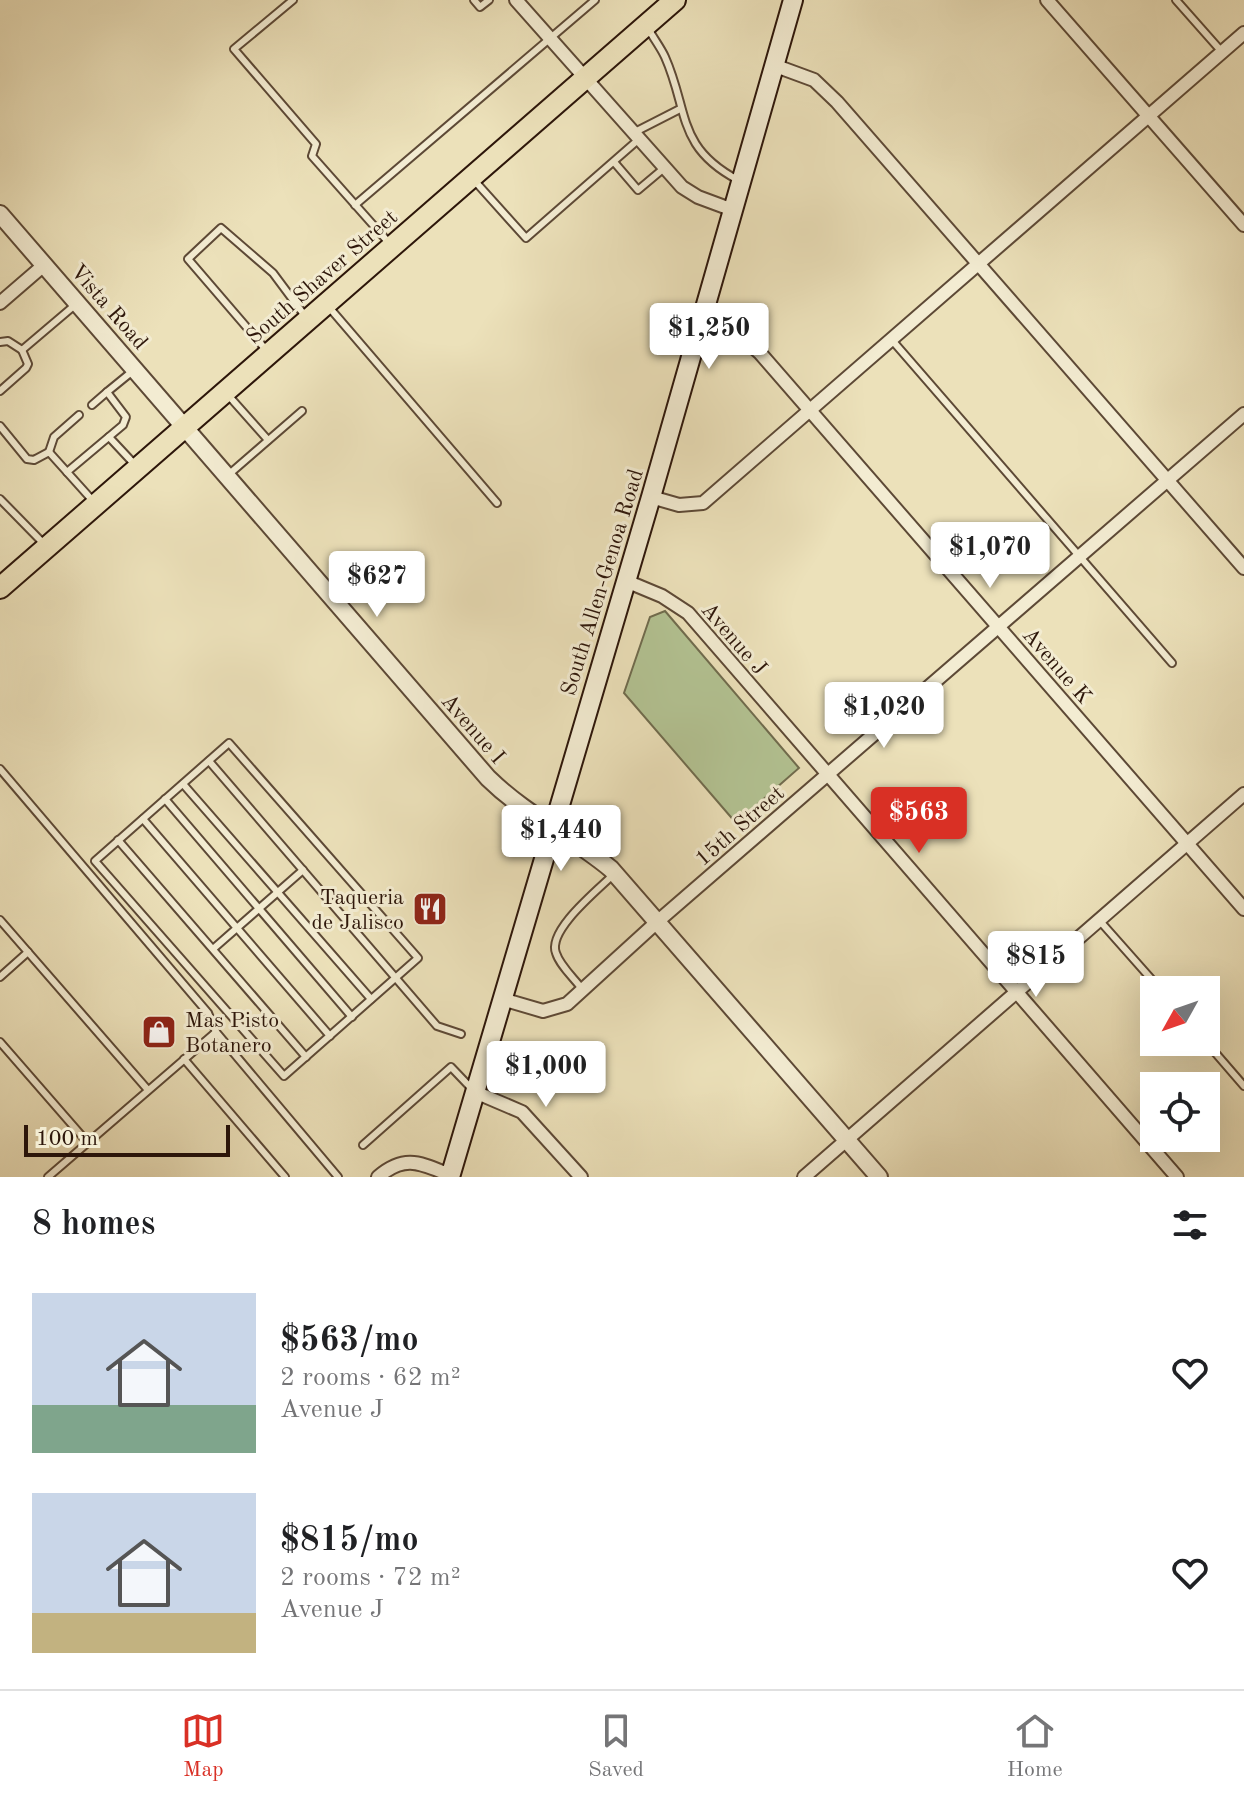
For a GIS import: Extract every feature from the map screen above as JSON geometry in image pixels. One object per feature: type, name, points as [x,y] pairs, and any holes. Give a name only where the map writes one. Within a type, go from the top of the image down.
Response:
[{"type":"main road","name":"South Shaver Street","points":[[1,585],[675,0]]},
{"type":"main road","name":"South Allen-Genoa Road","points":[[450,1176],[651,497],[793,0]]},
{"type":"street","points":[[516,0],[663,169],[698,197],[733,210]]},
{"type":"street","points":[[1047,0],[1244,225]]},
{"type":"street","points":[[651,497],[679,505],[703,503],[1244,33]]},
{"type":"street","points":[[776,66],[814,80],[837,102],[1244,568]]},
{"type":"street","name":"Vista Road","points":[[0,214],[185,428]]},
{"type":"street","points":[[0,303],[44,265]]},
{"type":"street","name":"Avenue K","points":[[702,320],[738,334],[760,353],[1244,909]]},
{"type":"street","name":"15th Street","points":[[502,999],[543,1011],[567,1004],[657,922],[1244,414]]},
{"type":"street","name":"Avenue I","points":[[185,428],[488,778],[526,812],[587,849],[615,873],[879,1177]]},
{"type":"street","name":"Avenue J","points":[[626,581],[662,596],[688,613],[1177,1177]]},
{"type":"street","points":[[804,1177],[1244,794]]},
{"type":"street","points":[[475,1092],[522,1112],[581,1177]]},
{"type":"street","points":[[378,1177],[401,1162],[424,1164],[450,1176]]},
{"type":"lane","points":[[293,0],[234,49],[316,144],[312,156],[391,246]]},
{"type":"lane","points":[[474,0],[480,7],[489,0]]},
{"type":"lane","points":[[355,205],[595,0]]},
{"type":"lane","points":[[1176,0],[1222,52]]},
{"type":"lane","points":[[646,25],[665,57],[692,138],[711,163],[741,182]]},
{"type":"lane","points":[[471,177],[526,238],[614,162],[635,137],[680,109]]},
{"type":"lane","points":[[614,162],[638,190],[663,169]]},
{"type":"lane","points":[[269,353],[188,259],[221,228],[273,273],[307,319]]},
{"type":"lane","points":[[22,350],[78,303]]},
{"type":"lane","points":[[325,304],[497,503]]},
{"type":"lane","points":[[891,339],[1172,663]]},
{"type":"lane","points":[[0,342],[8,341],[22,350],[28,364],[0,391]]},
{"type":"lane","points":[[92,405],[134,369]]},
{"type":"lane","points":[[67,472],[123,425],[126,417],[107,392]]},
{"type":"lane","points":[[226,392],[268,440]]},
{"type":"lane","points":[[227,476],[302,411]]},
{"type":"lane","points":[[0,426],[27,459],[34,460],[49,452],[54,437],[79,415]]},
{"type":"lane","points":[[109,437],[138,468]]},
{"type":"lane","points":[[49,452],[96,505]]},
{"type":"lane","points":[[0,499],[48,547]]},
{"type":"lane","points":[[229,743],[418,958],[284,1076],[95,861],[209,761],[229,743]]},
{"type":"lane","points":[[209,761],[437,1026],[461,1034]]},
{"type":"lane","points":[[0,769],[208,1013],[216,1032],[338,1177]]},
{"type":"lane","points":[[183,784],[371,999]]},
{"type":"lane","points":[[165,799],[352,1017]]},
{"type":"lane","points":[[143,819],[330,1036]]},
{"type":"lane","points":[[118,840],[306,1057]]},
{"type":"lane","points":[[213,949],[303,870]]},
{"type":"lane","points":[[583,990],[559,959],[554,944],[560,928],[615,873]]},
{"type":"lane","points":[[0,920],[148,1090]]},
{"type":"lane","points":[[1099,920],[1149,976]]},
{"type":"lane","points":[[0,977],[28,952]]},
{"type":"lane","points":[[48,1177],[216,1032]]},
{"type":"lane","points":[[0,1042],[88,1143]]},
{"type":"lane","points":[[1218,1056],[1244,1086]]},
{"type":"lane","points":[[184,1059],[285,1177]]},
{"type":"lane","points":[[363,1145],[451,1067],[475,1092]]},
{"type":"lane","points":[[325,1177],[332,1170]]},
{"type":"green space","points":[[665,611],[799,768],[736,823],[624,693],[650,617]]},
{"type":"place","name":"Taqueria de Jalisco","points":[[430,909]]},
{"type":"place","name":"Mas Pisto Botanero","points":[[159,1032]]}]
